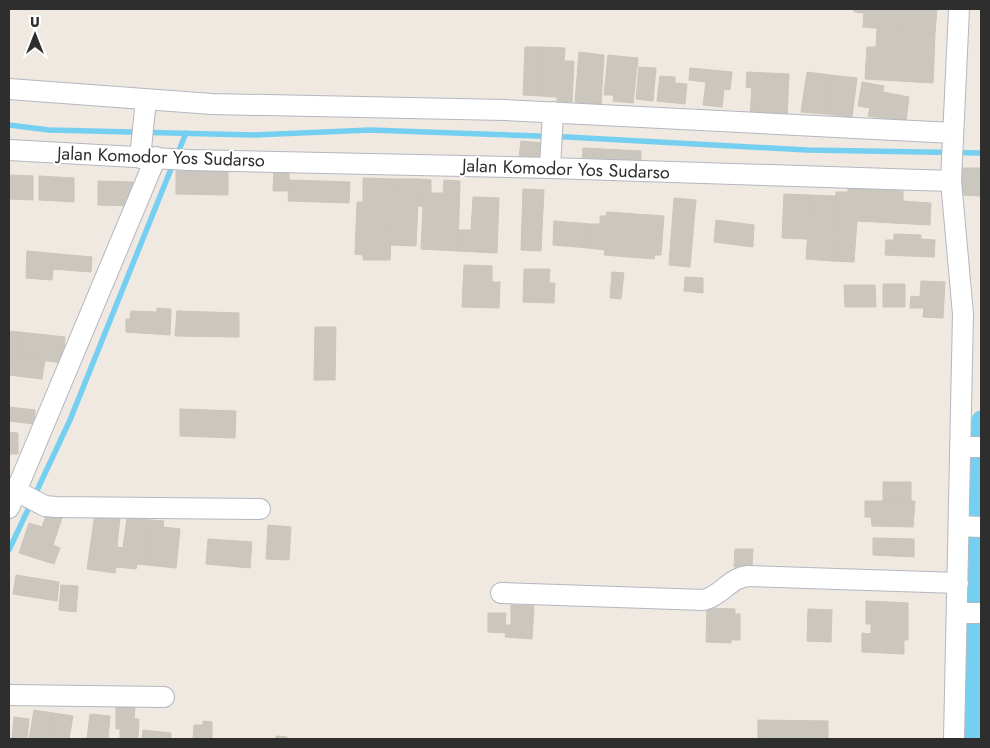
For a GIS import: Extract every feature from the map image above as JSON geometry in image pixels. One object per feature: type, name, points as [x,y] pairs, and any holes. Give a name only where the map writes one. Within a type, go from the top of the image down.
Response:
[{"type":"street","points":[[954,739],[969,613],[958,584],[969,526],[970,447],[963,314],[951,174],[959,9]]},
{"type":"street","points":[[9,89],[145,106],[212,104],[552,116],[953,136]]},
{"type":"street","points":[[145,106],[151,155],[23,499],[56,507],[260,509]]},
{"type":"street","points":[[550,168],[552,116]]},
{"type":"street","name":"Jalan Komodor Yos Sudarso","points":[[9,150],[151,155],[189,160],[951,174]]},
{"type":"street","points":[[501,593],[704,600],[721,593],[736,578],[748,576],[958,584]]},
{"type":"street","points":[[9,695],[164,697]]},
{"type":"building","points":[[854,9],[937,9],[935,33],[863,27],[864,13],[854,12]]},
{"type":"building","points":[[877,29],[935,33],[933,83],[865,79],[867,47],[876,47]]},
{"type":"building","points":[[525,47],[543,47],[541,96],[523,95]]},
{"type":"building","points":[[543,47],[565,48],[564,61],[574,61],[572,102],[557,101],[557,97],[541,96]]},
{"type":"building","points":[[579,52],[604,55],[601,105],[575,102]]},
{"type":"building","points":[[608,55],[638,58],[633,103],[613,101],[614,95],[604,95]]},
{"type":"building","points":[[639,67],[656,68],[653,101],[636,99]]},
{"type":"building","points":[[690,68],[732,72],[730,90],[724,89],[722,107],[703,105],[706,82],[689,80]]},
{"type":"building","points":[[747,72],[789,74],[787,117],[750,115],[752,88],[746,87]]},
{"type":"building","points":[[807,72],[830,75],[826,114],[801,112]]},
{"type":"building","points":[[830,75],[857,78],[852,117],[826,114]]},
{"type":"building","points":[[660,76],[675,77],[675,83],[687,84],[685,104],[657,101]]},
{"type":"building","points":[[862,82],[884,86],[883,92],[909,97],[906,121],[868,116],[870,108],[858,106]]},
{"type":"building","points":[[521,141],[543,143],[542,158],[519,156]]},
{"type":"building","points":[[583,148],[641,151],[641,163],[582,161]]},
{"type":"building","points":[[961,168],[981,168],[981,196],[961,195]]},
{"type":"building","points":[[274,170],[289,170],[289,191],[273,191]]},
{"type":"building","points":[[176,171],[228,171],[228,195],[176,194]]},
{"type":"building","points":[[9,175],[33,176],[33,200],[9,199]]},
{"type":"building","points":[[39,176],[74,178],[74,202],[39,200]]},
{"type":"building","points":[[363,178],[393,179],[390,260],[363,260],[363,255],[355,254],[357,202],[363,202]]},
{"type":"building","points":[[393,179],[419,179],[416,246],[391,245]]},
{"type":"building","points":[[419,179],[431,180],[431,193],[443,193],[444,180],[460,181],[458,251],[421,249],[423,206],[418,206]]},
{"type":"building","points":[[289,180],[350,182],[349,203],[288,201]]},
{"type":"building","points":[[98,181],[133,182],[133,206],[98,205]]},
{"type":"building","points":[[848,188],[903,191],[903,201],[931,203],[930,225],[857,221],[854,262],[832,261],[836,192],[848,192]]},
{"type":"building","points":[[523,189],[544,190],[541,251],[521,250]]},
{"type":"building","points":[[784,194],[810,195],[807,239],[782,238]]},
{"type":"building","points":[[810,195],[836,196],[832,261],[806,259]]},
{"type":"building","points":[[473,197],[499,198],[497,253],[458,251],[458,230],[471,230]]},
{"type":"building","points":[[674,198],[696,200],[690,267],[669,265]]},
{"type":"building","points":[[607,212],[664,216],[661,255],[655,255],[654,259],[604,255],[605,250],[588,248],[590,224],[600,224],[600,216],[606,216]]},
{"type":"building","points":[[716,220],[754,225],[753,247],[714,242]]},
{"type":"building","points":[[554,221],[590,224],[588,248],[553,245]]},
{"type":"building","points":[[894,234],[921,235],[921,239],[935,240],[934,257],[885,255],[886,240],[894,240]]},
{"type":"building","points":[[27,251],[92,257],[91,272],[53,269],[52,280],[26,278]]},
{"type":"building","points":[[464,265],[492,266],[492,282],[500,282],[499,308],[462,307]]},
{"type":"building","points":[[524,269],[550,269],[549,283],[555,283],[554,303],[523,302]]},
{"type":"building","points":[[612,272],[624,273],[621,299],[610,298]]},
{"type":"building","points":[[685,277],[703,278],[703,293],[684,291]]},
{"type":"building","points":[[921,281],[945,282],[943,318],[923,317],[924,308],[910,308],[911,296],[920,297]]},
{"type":"building","points":[[883,284],[905,284],[905,307],[883,307]]},
{"type":"building","points":[[844,285],[875,285],[876,307],[845,307]]},
{"type":"building","points":[[157,308],[171,309],[170,335],[126,332],[126,319],[130,319],[131,311],[157,312]]},
{"type":"building","points":[[177,311],[239,313],[239,337],[175,336]]},
{"type":"building","points":[[315,327],[336,327],[335,380],[314,380]]},
{"type":"building","points":[[9,331],[19,332],[16,357],[9,356]]},
{"type":"building","points":[[19,332],[65,337],[63,363],[16,357]]},
{"type":"building","points":[[9,356],[45,360],[42,379],[9,375]]},
{"type":"building","points":[[9,407],[35,410],[34,424],[9,421]]},
{"type":"building","points":[[180,409],[236,411],[235,438],[180,436]]},
{"type":"building","points":[[9,432],[18,433],[18,454],[9,454]]},
{"type":"building","points":[[883,482],[911,482],[911,501],[883,501]]},
{"type":"building","points":[[865,501],[915,501],[913,527],[872,526],[871,517],[865,517]]},
{"type":"building","points":[[47,512],[62,518],[53,545],[60,548],[54,564],[19,553],[29,523],[42,527]]},
{"type":"building","points":[[95,513],[120,517],[117,547],[123,548],[127,518],[152,520],[147,565],[137,564],[136,569],[116,567],[115,573],[87,569]]},
{"type":"building","points":[[152,520],[164,521],[163,527],[180,529],[176,568],[147,565]]},
{"type":"building","points":[[268,525],[291,527],[289,560],[266,559]]},
{"type":"building","points":[[873,538],[914,539],[914,557],[873,555]]},
{"type":"building","points":[[208,539],[252,542],[250,568],[206,564]]},
{"type":"building","points":[[735,549],[753,549],[752,567],[734,567]]},
{"type":"building","points":[[16,575],[59,582],[57,601],[13,594]]},
{"type":"building","points":[[61,585],[78,586],[76,612],[59,610]]},
{"type":"building","points":[[866,601],[908,603],[908,640],[904,640],[904,654],[862,652],[862,633],[871,634],[871,624],[866,624]]},
{"type":"building","points":[[511,605],[534,606],[532,639],[505,637],[506,633],[488,632],[488,613],[506,613],[505,625],[511,625]]},
{"type":"building","points":[[707,608],[735,609],[735,614],[740,614],[740,640],[731,640],[731,643],[706,642]]},
{"type":"building","points":[[808,609],[832,610],[831,642],[807,641]]},
{"type":"building","points":[[116,706],[135,707],[134,719],[139,719],[138,739],[120,739],[120,729],[116,729]]},
{"type":"building","points":[[34,710],[53,713],[49,739],[29,739]]},
{"type":"building","points":[[53,713],[73,716],[69,739],[49,739]]},
{"type":"building","points":[[90,714],[110,716],[108,739],[87,739]]},
{"type":"building","points":[[14,717],[29,719],[27,739],[9,739],[12,738]]},
{"type":"building","points":[[758,720],[828,721],[828,739],[758,738]]},
{"type":"building","points":[[203,721],[212,722],[212,739],[193,739],[194,725],[203,725]]},
{"type":"building","points":[[143,730],[171,733],[171,739],[142,739]]},
{"type":"building","points":[[276,736],[287,737],[287,739],[276,739]]},
{"type":"waterway","points":[[9,125],[49,130],[254,135],[370,130],[567,137],[807,150],[981,153]]},
{"type":"waterway","points":[[177,155],[186,133]]},
{"type":"waterway","points":[[9,550],[70,420],[173,164]]},
{"type":"waterway","points":[[974,739],[981,420]]}]
